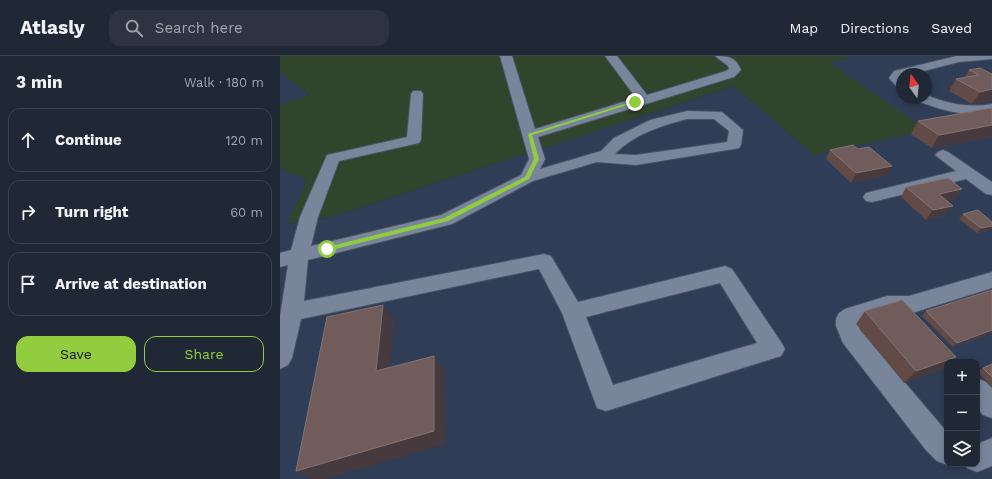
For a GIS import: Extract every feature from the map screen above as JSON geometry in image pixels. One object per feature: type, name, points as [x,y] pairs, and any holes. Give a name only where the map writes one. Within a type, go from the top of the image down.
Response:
[{"type":"street","points":[[506,56],[537,159],[527,178]]},
{"type":"street","points":[[611,56],[644,100]]},
{"type":"street","points":[[529,135],[730,74],[735,70],[733,64],[721,56]]},
{"type":"street","points":[[924,68],[975,57],[991,56]]},
{"type":"street","points":[[946,63],[964,70]]},
{"type":"street","points":[[280,358],[292,312],[289,257],[309,217],[332,158],[414,140],[417,94]]},
{"type":"street","points":[[932,102],[951,109],[966,111],[992,108]]},
{"type":"street","points":[[289,257],[446,220],[527,178],[606,154],[619,141],[655,123],[687,115],[717,115],[736,130],[734,145],[636,160],[597,157]]},
{"type":"street","points":[[943,155],[992,190]]},
{"type":"street","points":[[872,197],[969,173]]},
{"type":"street","points":[[292,312],[544,261],[573,312],[606,399],[773,349],[725,274],[573,312]]},
{"type":"street","points":[[944,448],[851,336],[847,326],[847,319],[853,315],[887,305],[909,305],[992,280]]},
{"type":"street","points":[[900,306],[915,323]]},
{"type":"street","points":[[980,393],[992,406]]},
{"type":"street","points":[[980,457],[992,452]]},
{"type":"shaded area","points":[[853,56],[992,56],[992,479],[280,479],[280,168],[307,180],[288,224],[331,217],[734,86],[814,155],[830,63]]},
{"type":"shaded area","points":[[280,72],[310,95],[280,105]]},
{"type":"green space","points":[[280,56],[853,56],[830,63],[927,130],[814,155],[734,86],[331,217],[287,224],[307,180],[280,168],[280,105],[310,95],[280,72]]},
{"type":"building","points":[[980,68],[992,74],[992,89],[980,92],[956,79],[979,75],[969,70]]},
{"type":"building","points":[[992,108],[992,125],[939,135],[918,121]]},
{"type":"building","points":[[853,145],[858,149],[869,147],[892,166],[856,173],[830,150]]},
{"type":"building","points":[[948,178],[962,189],[939,194],[953,206],[933,210],[906,187]]},
{"type":"building","points":[[978,210],[992,222],[992,226],[981,228],[963,214]]},
{"type":"building","points":[[992,290],[992,330],[957,343],[926,311]]},
{"type":"building","points":[[902,300],[956,357],[944,359],[944,361],[916,371],[865,311]]},
{"type":"building","points":[[383,305],[376,371],[434,356],[434,431],[296,471],[327,317]]},
{"type":"building","points":[[992,364],[992,377],[983,368]]},
{"type":"route","points":[[327,249],[446,220],[527,178],[537,159],[529,135],[635,102]]}]
